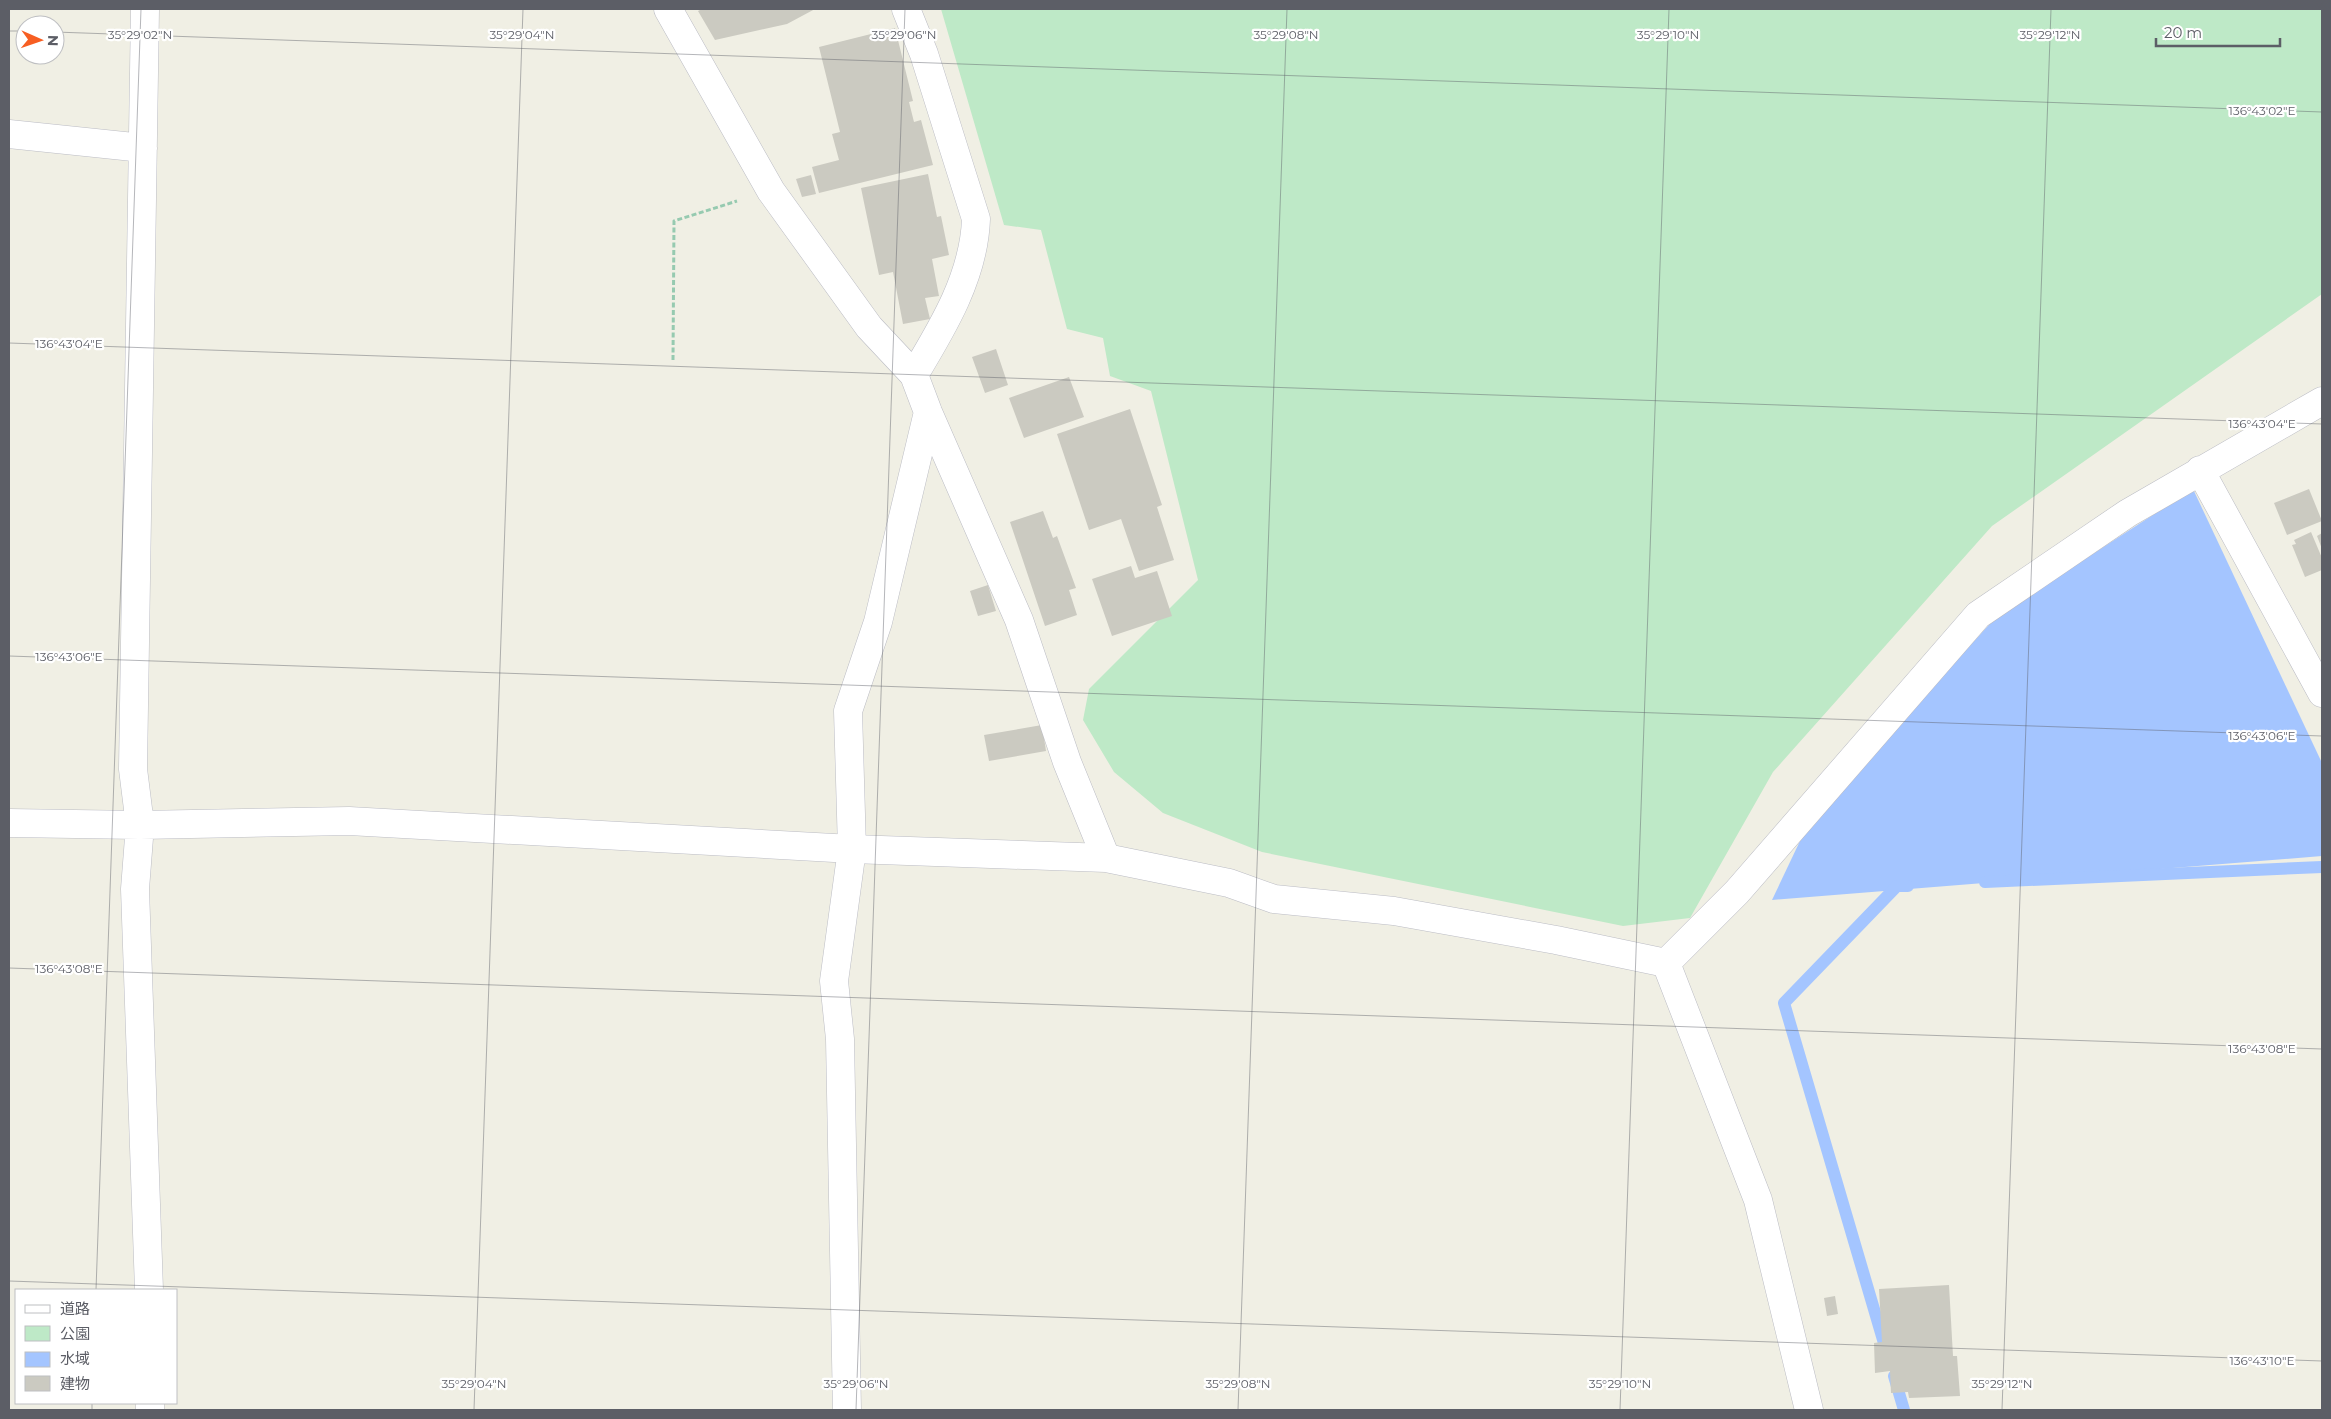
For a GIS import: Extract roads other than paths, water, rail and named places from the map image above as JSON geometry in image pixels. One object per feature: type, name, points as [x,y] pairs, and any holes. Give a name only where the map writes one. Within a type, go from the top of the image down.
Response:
[{"type":"street","points":[[145,9],[133,769],[140,825],[135,889],[149,1289]]},
{"type":"street","points":[[668,9],[771,190],[869,327],[914,375],[928,412],[1019,620],[1067,762],[1106,858]]},
{"type":"street","points":[[906,9],[924,54],[976,219],[975,242],[950,314],[914,375]]},
{"type":"street","points":[[9,134],[143,148]]},
{"type":"street","points":[[1666,963],[1738,892],[1978,615],[2128,513],[2322,401]]},
{"type":"street","points":[[847,1410],[840,1039],[834,981],[852,849],[848,711],[878,622],[928,412]]},
{"type":"street","points":[[2200,470],[2322,693]]},
{"type":"street","points":[[9,823],[140,825],[349,821],[852,849],[1106,858],[1229,883],[1274,899],[1394,911],[1556,940],[1666,963]]},
{"type":"street","points":[[1666,963],[1758,1200],[1810,1410]]},
{"type":"water","points":[[2193,489],[2322,763],[2322,856],[1772,900],[1809,822],[1997,616]]},
{"type":"waterway","points":[[1985,882],[2322,867]]},
{"type":"waterway","points":[[1886,1350],[1784,1003],[1897,886],[1908,886]]},
{"type":"waterway","points":[[1894,1376],[1904,1410]]}]
